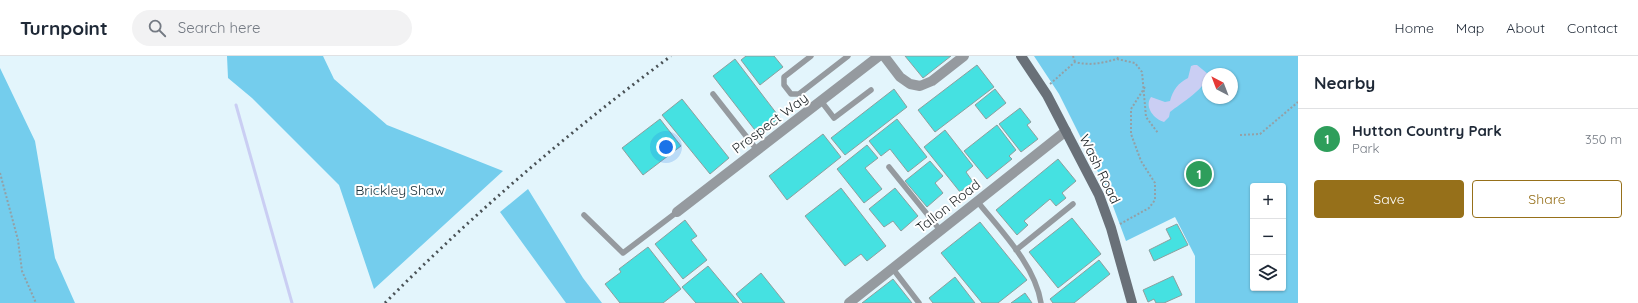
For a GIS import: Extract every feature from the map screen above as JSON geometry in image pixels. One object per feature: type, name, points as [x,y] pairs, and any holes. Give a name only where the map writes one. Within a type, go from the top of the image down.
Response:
[{"type":"street","name":"Prospect Way","points":[[677,212],[879,56]]},
{"type":"street","points":[[884,56],[900,77],[910,84],[920,86],[932,81],[964,56]]},
{"type":"street","name":"Wash Road","points":[[1021,56],[1044,89],[1099,195],[1111,228],[1132,303]]},
{"type":"street","name":"Tallon Road","points":[[849,303],[1066,131]]},
{"type":"lane","points":[[811,56],[784,77],[784,85],[791,94],[799,94],[848,56]]},
{"type":"lane","points":[[821,101],[834,118],[871,90]]},
{"type":"lane","points":[[713,94],[757,150]]},
{"type":"lane","points":[[889,167],[940,230]]},
{"type":"lane","points":[[977,201],[1027,264],[1035,282],[1041,303]]},
{"type":"lane","points":[[1016,250],[1073,204]]},
{"type":"lane","points":[[584,215],[623,253],[677,212]]},
{"type":"lane","points":[[893,268],[919,303]]},
{"type":"path","points":[[1073,56],[1075,62]]},
{"type":"path","points":[[1075,62],[1086,65],[1101,64],[1117,59],[1135,64],[1142,72],[1146,116],[1158,133]]},
{"type":"path","points":[[1044,89],[1075,62]]},
{"type":"path","points":[[1111,228],[1149,208],[1155,200],[1156,183],[1141,161],[1131,134],[1131,109],[1144,87]]},
{"type":"path","points":[[1240,135],[1260,134],[1298,102]]},
{"type":"path","points":[[0,173],[18,240],[22,272],[36,303]]},
{"type":"green space","name":"Brickley Shaw","points":[[227,56],[323,56],[334,79],[387,125],[503,171],[374,289],[339,185],[252,98],[228,78]]},
{"type":"green space","points":[[1034,56],[1298,56],[1298,303],[1195,303],[1195,256],[1175,217],[1126,241],[1107,190],[1059,94]]},
{"type":"green space","points":[[0,68],[35,141],[55,258],[75,303],[0,303]]},
{"type":"green space","points":[[528,189],[583,278],[602,303],[566,303],[500,212]]},
{"type":"shaded area","points":[[1197,65],[1202,69],[1202,86],[1193,95],[1170,112],[1169,117],[1164,122],[1160,120],[1149,109],[1149,101],[1151,97],[1165,102],[1170,101],[1174,90],[1181,82],[1188,78],[1191,66]]},
{"type":"building","points":[[746,56],[774,56],[783,67],[760,85],[741,60]]},
{"type":"building","points":[[905,56],[951,56],[923,78]]},
{"type":"building","points":[[735,59],[780,118],[758,134],[713,76]]},
{"type":"building","points":[[977,65],[994,87],[935,132],[918,110]]},
{"type":"building","points":[[894,89],[907,107],[845,155],[831,138]]},
{"type":"building","points":[[995,89],[1006,103],[986,119],[975,105]]},
{"type":"building","points":[[682,99],[729,158],[710,174],[662,115]]},
{"type":"building","points":[[1020,108],[1031,122],[1027,125],[1038,139],[1021,152],[999,124]]},
{"type":"building","points":[[660,119],[681,146],[643,175],[622,148]]},
{"type":"building","points":[[897,119],[927,157],[908,172],[890,149],[881,156],[869,141]]},
{"type":"building","points":[[997,125],[1016,150],[1009,156],[1012,159],[987,179],[964,151]]},
{"type":"building","points":[[945,130],[973,166],[966,172],[973,182],[960,192],[924,147]]},
{"type":"building","points":[[823,134],[841,157],[787,200],[769,176]]},
{"type":"building","points":[[867,145],[878,158],[865,168],[882,189],[864,203],[837,169]]},
{"type":"building","points":[[1058,159],[1076,181],[1062,193],[1066,198],[1056,206],[1050,199],[1024,221],[1028,225],[1017,235],[996,210]]},
{"type":"building","points":[[930,161],[943,176],[935,183],[943,193],[927,207],[905,181]]},
{"type":"building","points":[[841,188],[886,246],[867,261],[861,254],[845,266],[805,216]]},
{"type":"building","points":[[895,188],[918,216],[901,231],[893,221],[884,227],[869,209]]},
{"type":"building","points":[[1072,218],[1101,254],[1058,288],[1029,252]]},
{"type":"building","points":[[685,220],[697,236],[691,240],[707,260],[683,279],[655,244]]},
{"type":"building","points":[[980,222],[1027,280],[998,303],[982,303],[941,253]]},
{"type":"building","points":[[1177,224],[1188,245],[1154,261],[1149,250],[1171,239],[1166,229]]},
{"type":"building","points":[[648,247],[681,289],[663,303],[620,303],[605,284],[621,272],[619,269]]},
{"type":"building","points":[[1099,260],[1110,274],[1074,303],[1053,303],[1050,299]]},
{"type":"building","points":[[708,266],[739,303],[696,303],[682,287]]},
{"type":"building","points":[[761,273],[785,303],[743,303],[736,294]]},
{"type":"building","points":[[1173,276],[1182,295],[1164,303],[1156,303],[1154,299],[1148,302],[1143,290]]},
{"type":"building","points":[[955,277],[975,303],[933,303],[929,298]]},
{"type":"building","points":[[893,279],[912,303],[862,303]]},
{"type":"building","points":[[1025,293],[1032,303],[1011,303]]},
{"type":"waterway","points":[[236,105],[292,303]]},
{"type":"railway","points":[[385,303],[488,205],[560,143],[633,84],[671,56]]},
{"type":"place","name":"Hutton Country Park","points":[[1199,174]]}]
